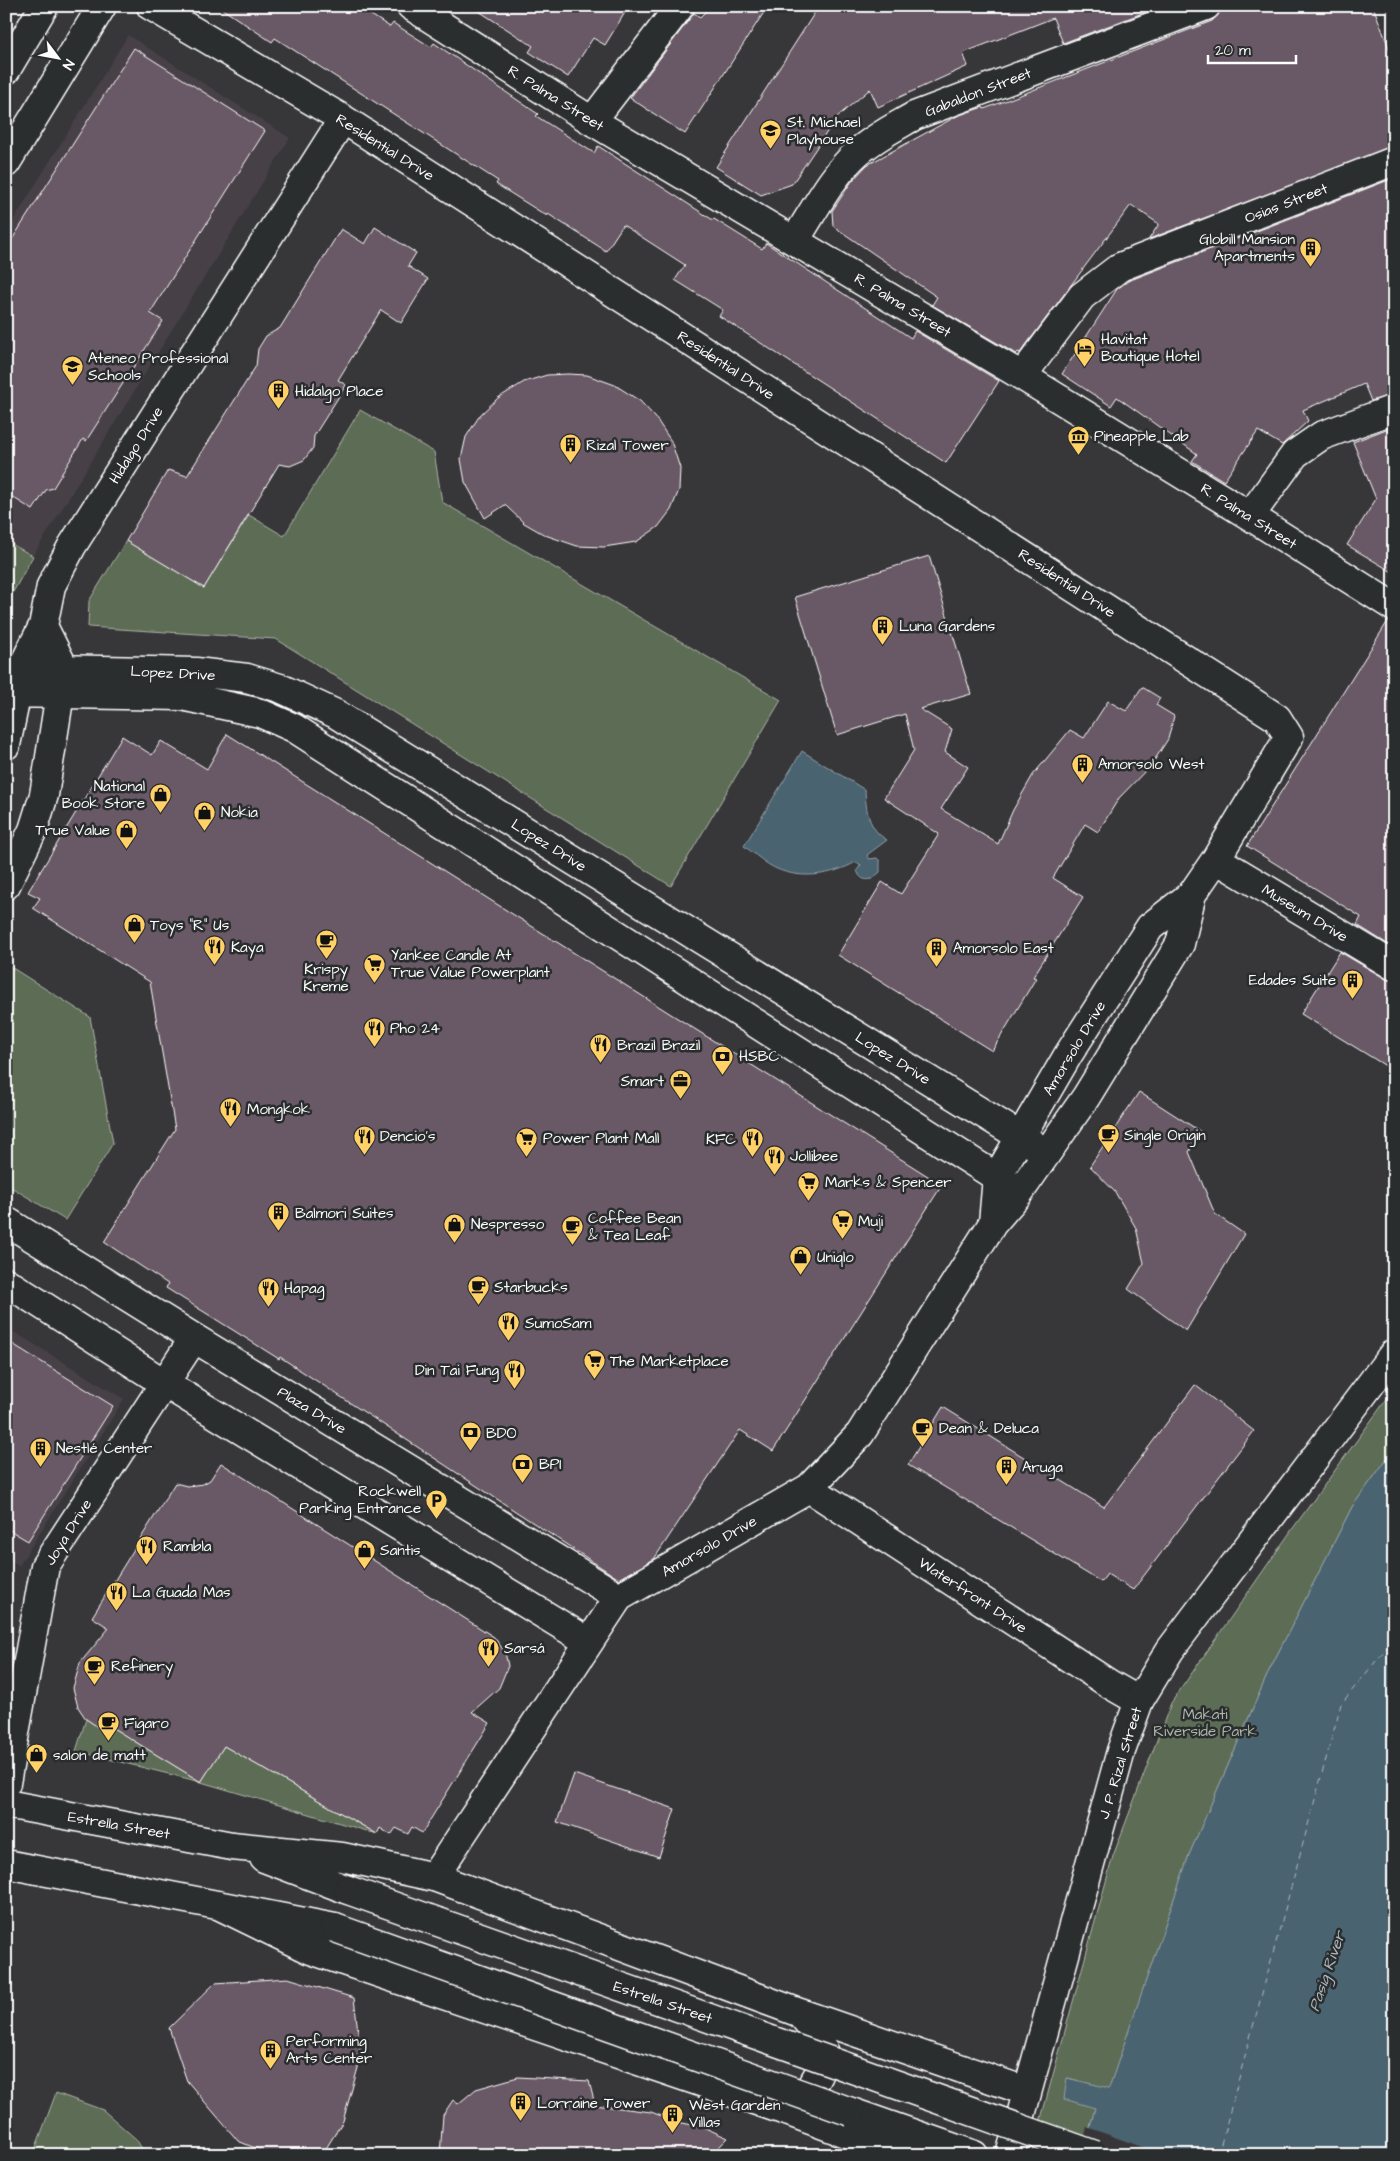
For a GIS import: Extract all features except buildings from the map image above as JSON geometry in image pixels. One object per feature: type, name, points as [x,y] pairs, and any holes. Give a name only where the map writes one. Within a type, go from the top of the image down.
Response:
[{"type":"street","points":[[6,70],[44,6]]},
{"type":"street","points":[[6,163],[102,6]]},
{"type":"street","name":"Residential Drive","points":[[152,6],[343,119],[1277,718],[1289,738]]},
{"type":"street","name":"R. Palma Street","points":[[411,6],[592,121],[1022,376],[1394,607]]},
{"type":"street","points":[[592,121],[680,6]]},
{"type":"street","name":"Gabaldon Street","points":[[795,240],[835,180],[858,152],[914,116],[1206,6]]},
{"type":"street","name":"Hidalgo Drive","points":[[6,745],[13,680],[43,626],[51,586],[72,546],[343,119]]},
{"type":"street","name":"Osias Street","points":[[1022,376],[1082,296],[1120,267],[1394,161]]},
{"type":"street","points":[[1250,516],[1295,454],[1321,436],[1394,409]]},
{"type":"street","points":[[6,885],[33,830],[44,795],[62,681],[43,626]]},
{"type":"street","name":"Lopez Drive","points":[[13,680],[62,681],[196,672],[247,678],[280,688],[336,714],[1048,1154]]},
{"type":"street","name":"Lopez Drive","points":[[62,681],[182,696],[260,713],[294,728],[997,1177],[1019,1193]]},
{"type":"street","name":"Amorsolo Drive","points":[[993,1223],[997,1177],[1019,1136],[1068,1055],[1150,927],[1192,894],[1216,859],[1289,738]]},
{"type":"street","name":"Museum Drive","points":[[1216,859],[1394,966]]},
{"type":"street","name":"Amorsolo Drive","points":[[434,1877],[619,1597],[809,1488],[860,1434],[993,1223],[1019,1193],[1048,1154],[1086,1097],[1180,944],[1192,894]]},
{"type":"street","name":"Plaza Drive","points":[[6,1221],[619,1597]]},
{"type":"street","points":[[6,1282],[164,1384],[589,1642]]},
{"type":"street","name":"Joya Drive","points":[[6,1783],[45,1566],[194,1338]]},
{"type":"street","name":"J. P. Rizal Street","points":[[1010,2155],[1120,1750],[1139,1701],[1170,1650],[1394,1353]]},
{"type":"street","name":"Waterfront Drive","points":[[809,1488],[1111,1685],[1139,1701]]},
{"type":"street","name":"Estrella Street","points":[[6,1804],[232,1846],[342,1857],[434,1877],[800,2013],[1026,2091]]},
{"type":"street","name":"Estrella Street","points":[[232,1846],[340,1887],[1095,2155]]},
{"type":"street","points":[[308,1950],[326,1926],[340,1887],[342,1857]]},
{"type":"street","points":[[6,1864],[326,1926],[974,2155]]},
{"type":"street","points":[[218,1905],[308,1950],[789,2112],[904,2155]]},
{"type":"street","points":[[789,2112],[814,2084],[821,2069],[823,2051],[819,2038],[800,2013]]},
{"type":"shaded area","name":"Ateneo Professional Schools","points":[[128,35],[290,138],[33,556],[6,541],[6,232]]},
{"type":"shaded area","name":"Nestlé Center","points":[[6,1327],[124,1399],[19,1566],[6,1558]]},
{"type":"green space","points":[[360,410],[434,452],[442,502],[781,700],[671,886],[276,639],[88,627],[89,601],[126,541],[204,588],[249,515],[284,536]]},
{"type":"green space","points":[[6,541],[33,556],[6,605]]},
{"type":"green space","points":[[6,964],[90,1017],[113,1143],[65,1220],[6,1184]]},
{"type":"green space","name":"Makati Riverside Park","points":[[1394,1389],[1394,1449],[1352,1507],[1269,1671],[1189,1855],[1109,2089],[1068,2078],[1095,2108],[1083,2155],[1031,2155],[1113,1856],[1171,1703],[1291,1531]]},
{"type":"green space","points":[[86,1719],[101,1729],[103,1722],[201,1782],[76,1751]]},
{"type":"green space","points":[[224,1746],[377,1834],[201,1782]]},
{"type":"green space","points":[[56,2093],[103,2110],[136,2139],[146,2155],[33,2155]]},
{"type":"water","points":[[802,751],[865,790],[867,812],[872,825],[887,840],[867,855],[869,859],[877,858],[880,861],[880,872],[872,879],[869,880],[861,877],[857,870],[861,865],[856,862],[827,873],[807,875],[787,872],[768,864],[744,846]]},
{"type":"water","name":"Pasig River","points":[[1394,1449],[1394,2155],[1083,2155],[1095,2108],[1064,2099],[1067,2078],[1109,2088],[1189,1855],[1269,1671],[1352,1507]]},
{"type":"pier","points":[[1087,2127],[1164,2155],[1080,2155]]},
{"type":"ferry route","points":[[1218,2155],[1341,1704],[1394,1639]]},
{"type":"place","name":"St. Michael Playhouse","points":[[771,150]]},
{"type":"place","name":"Globill Mansion Apartments","points":[[1311,267]]},
{"type":"place","name":"Havitat Boutique Hotel","points":[[1085,367]]},
{"type":"place","name":"Ateneo Professional Schools","points":[[72,386]]},
{"type":"place","name":"Hidalgo Place","points":[[279,410]]},
{"type":"place","name":"Pineapple Lab","points":[[1078,455]]},
{"type":"place","name":"Rizal Tower","points":[[570,464]]},
{"type":"place","name":"Luna Gardens","points":[[883,645]]},
{"type":"place","name":"Amorsolo West","points":[[1082,783]]},
{"type":"place","name":"National Book Store","points":[[161,814]]},
{"type":"place","name":"Nokia","points":[[205,831]]},
{"type":"place","name":"True Value","points":[[126,849]]},
{"type":"place","name":"Toys \"R\" Us","points":[[134,944]]},
{"type":"place","name":"Krispy Kreme","points":[[326,960]]},
{"type":"place","name":"Kaya","points":[[215,966]]},
{"type":"place","name":"Amorsolo East","points":[[937,967]]},
{"type":"place","name":"Yankee Candle At True Value Powerplant","points":[[375,983]]},
{"type":"place","name":"Edades Suite","points":[[1352,999]]},
{"type":"place","name":"Pho 24","points":[[374,1047]]},
{"type":"place","name":"Brazil Brazil","points":[[601,1064]]},
{"type":"place","name":"HSBC","points":[[723,1075]]},
{"type":"place","name":"Smart","points":[[680,1100]]},
{"type":"place","name":"Mongkok","points":[[231,1128]]},
{"type":"place","name":"Single Origin","points":[[1108,1154]]},
{"type":"place","name":"Dencio's","points":[[364,1155]]},
{"type":"place","name":"Power Plant Mall","points":[[527,1157]]},
{"type":"place","name":"KFC","points":[[752,1158]]},
{"type":"place","name":"Jollibee","points":[[774,1175]]},
{"type":"place","name":"Marks & Spencer","points":[[809,1201]]},
{"type":"place","name":"Balmori Suites","points":[[279,1232]]},
{"type":"place","name":"Muji","points":[[842,1240]]},
{"type":"place","name":"Nespresso","points":[[455,1243]]},
{"type":"place","name":"Coffee Bean & Tea Leaf","points":[[572,1246]]},
{"type":"place","name":"Uniqlo","points":[[801,1276]]},
{"type":"place","name":"Starbucks","points":[[478,1306]]},
{"type":"place","name":"Hapag","points":[[268,1307]]},
{"type":"place","name":"SumoSam","points":[[509,1342]]},
{"type":"place","name":"The Marketplace","points":[[594,1380]]},
{"type":"place","name":"Din Tai Fung","points":[[515,1389]]},
{"type":"place","name":"Dean & Deluca","points":[[923,1447]]},
{"type":"place","name":"BDO","points":[[470,1452]]},
{"type":"place","name":"Nestlé Center","points":[[40,1467]]},
{"type":"place","name":"BPI","points":[[523,1483]]},
{"type":"place","name":"Aruga","points":[[1006,1486]]},
{"type":"place","name":"Rockwell Parking Entrance","points":[[437,1519]]},
{"type":"place","name":"Rambla","points":[[147,1565]]},
{"type":"place","name":"Santis","points":[[364,1569]]},
{"type":"place","name":"La Guada Mas","points":[[116,1611]]},
{"type":"place","name":"Sarsá","points":[[488,1667]]},
{"type":"place","name":"Refinery","points":[[95,1685]]},
{"type":"place","name":"Figaro","points":[[108,1742]]},
{"type":"place","name":"salon de matt","points":[[37,1774]]},
{"type":"place","name":"Performing Arts Center","points":[[270,2069]]},
{"type":"place","name":"Lorraine Tower","points":[[521,2122]]},
{"type":"place","name":"West Garden Villas","points":[[673,2133]]}]
